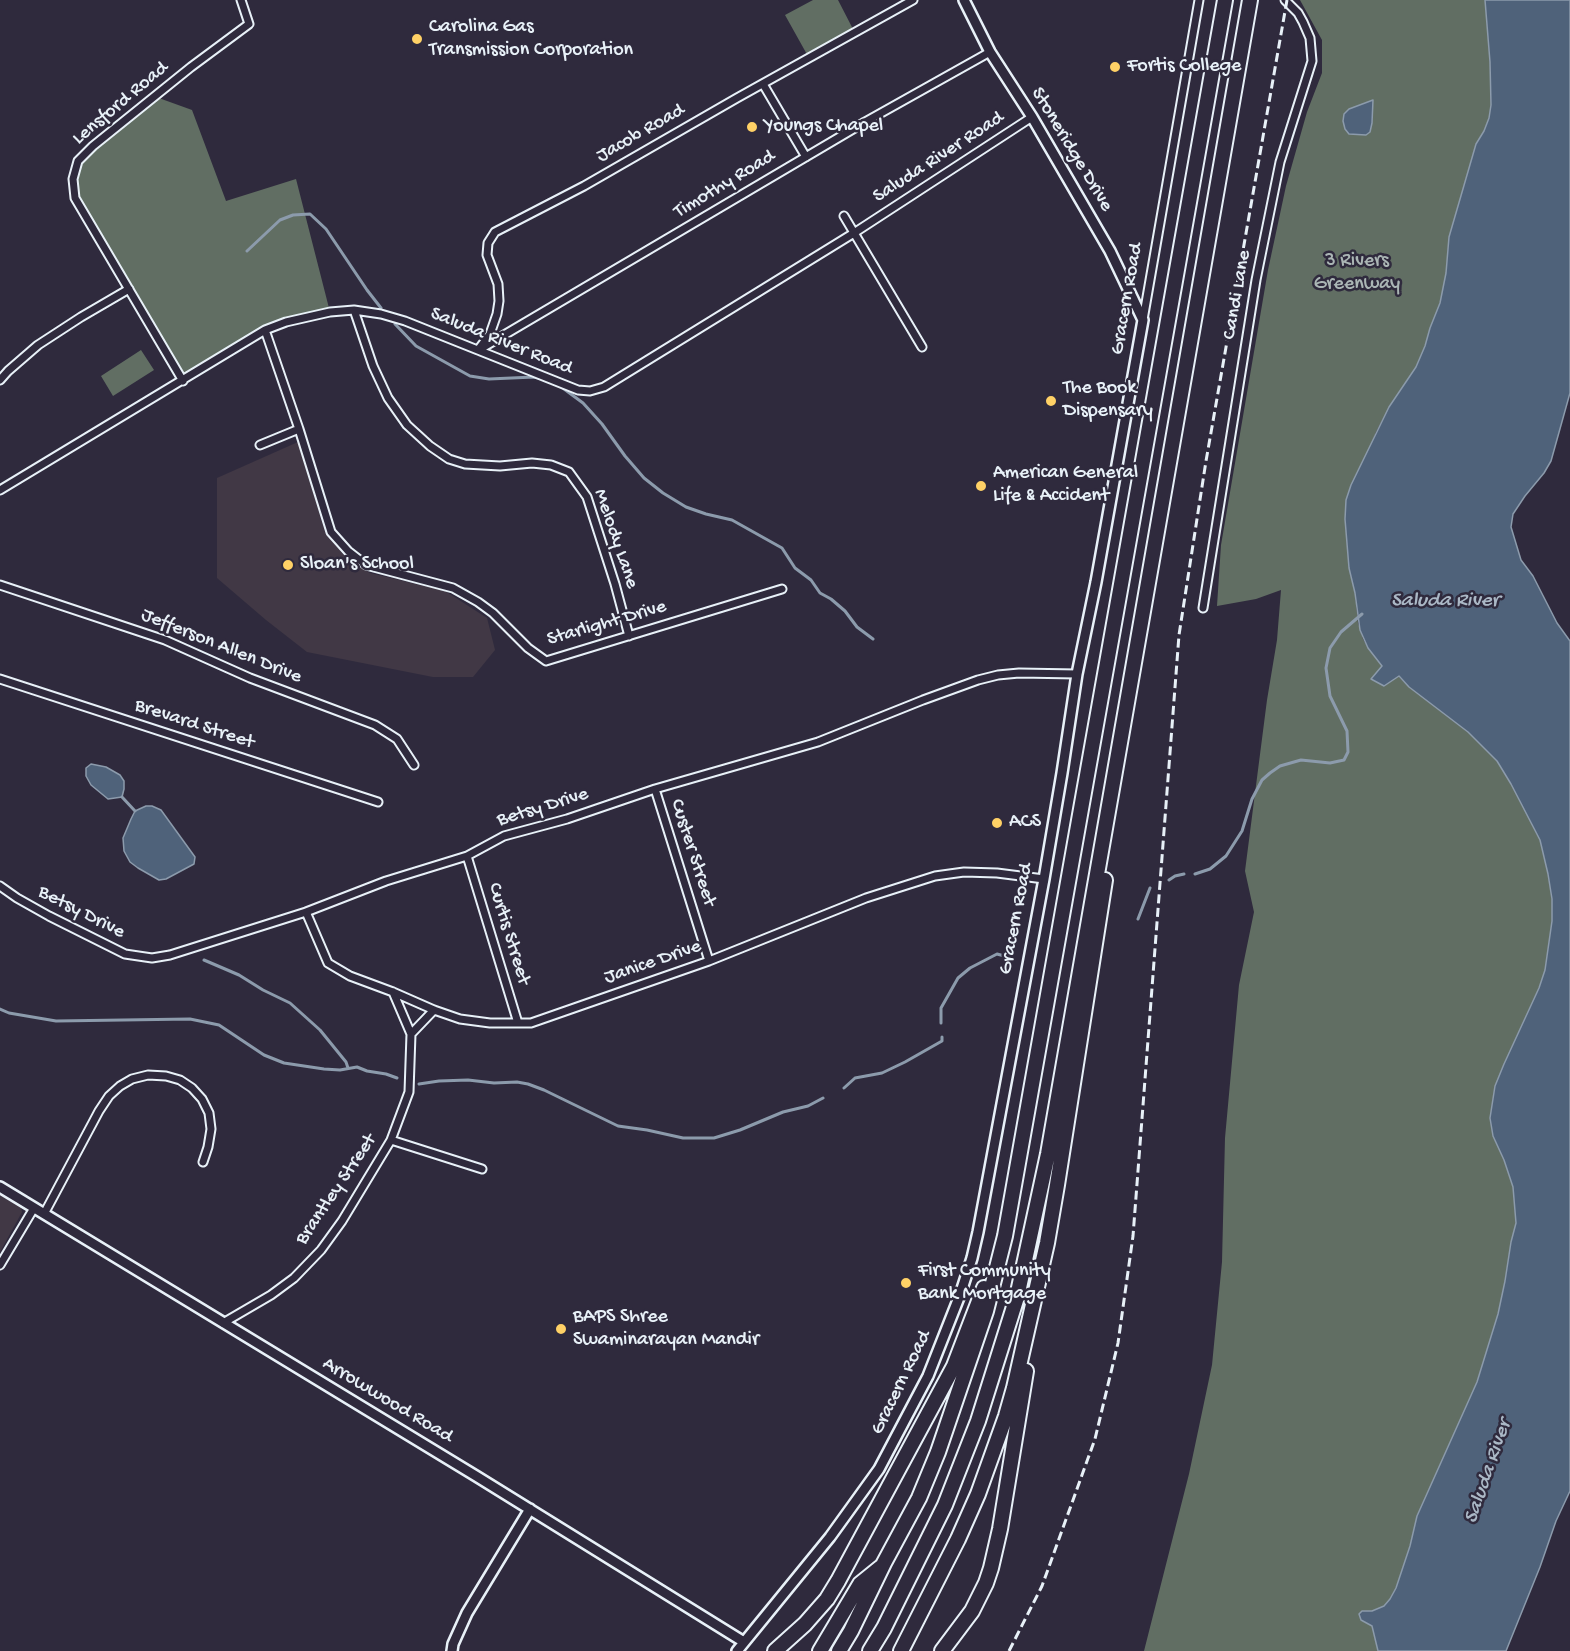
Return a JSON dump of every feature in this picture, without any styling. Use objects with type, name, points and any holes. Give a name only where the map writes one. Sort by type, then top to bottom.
[{"type":"highway","points":[[839,1651],[919,1498],[938,1452],[986,1311],[1005,1236],[1225,0]]},
{"type":"highway","points":[[870,1651],[890,1618],[945,1505],[978,1421],[1017,1298],[1048,1154],[1250,0]]},
{"type":"highway","points":[[942,1651],[978,1599],[986,1583],[996,1549],[1104,884],[1126,705]]},
{"type":"highway","points":[[779,1648],[827,1599],[861,1541],[954,1366],[1005,1236]]},
{"type":"highway","points":[[901,1651],[958,1539],[994,1453],[1016,1379],[1047,1243]]},
{"type":"highway","points":[[820,1651],[860,1584],[884,1563]]},
{"type":"street","name":"Lensford Road","points":[[183,381],[75,198],[73,179],[78,161],[93,146],[191,67],[249,24],[241,0]]},
{"type":"street","name":"Jacob Road","points":[[478,351],[490,334],[499,301],[498,284],[487,255],[488,243],[495,232],[584,186],[914,0]]},
{"type":"street","name":"Stoneridge Drive","points":[[964,0],[990,52],[1032,117],[1110,251],[1143,320]]},
{"type":"street","name":"Gracern Road","points":[[744,1642],[830,1537],[879,1469],[928,1376],[946,1334],[963,1286],[978,1232],[1044,879],[1077,674],[1096,582],[1199,0]]},
{"type":"street","name":"Candi Lane","points":[[1203,608],[1256,280],[1280,162],[1312,61],[1307,29],[1298,13],[1285,0]]},
{"type":"street","name":"Timothy Road","points":[[478,351],[806,157],[990,52]]},
{"type":"street","points":[[763,84],[806,157]]},
{"type":"street","name":"Saluda River Road","points":[[0,490],[265,330],[308,316],[354,310],[381,314],[405,321],[578,390],[590,391],[604,387],[854,233],[1032,117]]},
{"type":"street","points":[[844,216],[922,347]]},
{"type":"street","points":[[0,380],[38,345],[129,289]]},
{"type":"street","name":"Melody Lane","points":[[354,310],[373,366],[388,398],[407,425],[430,446],[449,459],[465,464],[501,466],[532,463],[551,465],[569,472],[587,497],[629,636]]},
{"type":"street","name":"Starlight Drive","points":[[265,330],[331,532],[348,551],[366,565],[453,588],[478,602],[493,613],[528,648],[546,661],[782,589]]},
{"type":"street","points":[[260,445],[299,429]]},
{"type":"street","name":"Jefferson Allen Drive","points":[[0,585],[165,640],[250,678],[375,725],[397,739],[414,765]]},
{"type":"street","name":"Betsy Drive","points":[[0,886],[49,916],[125,954],[152,958],[170,955],[306,912],[386,881],[467,856],[504,836],[818,742],[978,680],[1019,673],[1077,674]]},
{"type":"street","name":"Brevard Street","points":[[0,679],[378,802]]},
{"type":"street","name":"Custer Street","points":[[655,789],[709,962]]},
{"type":"street","name":"Curtis Street","points":[[467,856],[518,1023]]},
{"type":"street","name":"Janice Drive","points":[[306,912],[328,963],[350,976],[460,1019],[490,1023],[531,1023],[709,962],[866,898],[935,876],[964,872],[997,873],[1044,879]]},
{"type":"street","name":"Brantley Street","points":[[223,1323],[271,1295],[294,1278],[321,1250],[342,1221],[391,1140],[410,1092],[411,1034],[393,992]]},
{"type":"street","points":[[411,1034],[434,1010]]},
{"type":"street","points":[[44,1214],[99,1111],[109,1096],[132,1079],[148,1075],[180,1080],[202,1099],[211,1129],[203,1162]]},
{"type":"street","points":[[391,1140],[482,1169]]},
{"type":"street","name":"Arrowwood Road","points":[[0,1187],[530,1509],[744,1642]]},
{"type":"street","points":[[0,1265],[34,1208]]},
{"type":"street","points":[[452,1651],[467,1613],[530,1509]]},
{"type":"street","points":[[737,1651],[744,1642]]},
{"type":"shaded area","name":"Sloan's School","points":[[298,442],[325,532],[346,558],[370,573],[445,591],[487,618],[495,650],[473,677],[433,677],[307,652],[217,578],[217,478]]},
{"type":"shaded area","points":[[0,1195],[21,1207],[22,1212],[0,1252]]},
{"type":"green space","points":[[813,0],[838,0],[855,33],[809,58],[785,15]]},
{"type":"green space","name":"3 Rivers Greenway","points":[[1300,0],[1485,0],[1491,105],[1484,131],[1476,144],[1449,237],[1446,273],[1440,303],[1416,367],[1389,407],[1376,432],[1345,519],[1349,568],[1355,593],[1358,623],[1363,639],[1382,666],[1398,676],[1468,732],[1497,761],[1540,840],[1552,899],[1552,921],[1545,970],[1495,1086],[1490,1118],[1493,1136],[1513,1187],[1516,1223],[1498,1314],[1477,1382],[1417,1516],[1396,1588],[1384,1606],[1372,1611],[1362,1611],[1361,1620],[1372,1626],[1378,1651],[1144,1651],[1189,1474],[1212,1365],[1222,1262],[1225,1138],[1239,985],[1254,912],[1245,871],[1277,640],[1281,590],[1256,599],[1217,606],[1221,545],[1268,270],[1286,186],[1307,112],[1322,73],[1322,40]]},
{"type":"green space","points":[[156,97],[192,110],[226,201],[296,179],[330,312],[265,330],[183,381],[75,198],[73,179],[78,162]]},
{"type":"green space","points":[[141,350],[154,370],[113,396],[101,376]]},
{"type":"water","name":"Saluda River","points":[[1485,0],[1570,0],[1570,393],[1551,461],[1513,514],[1511,527],[1521,560],[1533,576],[1557,623],[1570,641],[1570,1491],[1556,1521],[1506,1651],[1378,1651],[1372,1626],[1361,1620],[1359,1614],[1362,1611],[1372,1611],[1384,1606],[1396,1588],[1417,1516],[1477,1382],[1498,1314],[1516,1223],[1513,1187],[1493,1136],[1490,1118],[1495,1086],[1545,970],[1552,921],[1552,899],[1540,840],[1497,761],[1468,732],[1409,687],[1399,676],[1384,686],[1371,679],[1382,666],[1368,648],[1360,630],[1349,568],[1345,519],[1346,500],[1351,485],[1389,407],[1416,367],[1440,303],[1446,273],[1449,237],[1476,144],[1489,118],[1491,105]]},
{"type":"water","points":[[1373,100],[1370,132],[1366,135],[1349,134],[1343,121],[1344,114],[1349,109]]},
{"type":"water","points":[[91,764],[106,767],[120,775],[124,781],[122,797],[108,799],[91,785],[86,776],[86,768]]},
{"type":"water","points":[[146,806],[161,810],[195,857],[194,864],[166,879],[159,880],[138,868],[130,862],[124,851],[123,838],[131,819],[135,811]]},
{"type":"waterway","points":[[247,251],[280,220],[293,215],[310,214],[326,229],[381,308]]},
{"type":"waterway","points":[[395,324],[416,346],[470,376],[489,379],[534,377],[543,379]]},
{"type":"waterway","points":[[560,386],[583,403],[644,478],[686,507],[732,520],[782,548],[795,568],[811,580],[820,593],[845,611],[857,627],[873,639]]},
{"type":"waterway","points":[[1195,874],[1210,869],[1226,856],[1242,831],[1252,799],[1262,780],[1270,773],[1280,766],[1301,760],[1330,763],[1344,760],[1348,752],[1347,731],[1330,696],[1326,668],[1330,648],[1341,632],[1362,614]]},
{"type":"waterway","points":[[122,797],[135,811]]},
{"type":"waterway","points":[[1169,880],[1184,874]]},
{"type":"waterway","points":[[1138,919],[1150,888]]},
{"type":"waterway","points":[[941,1023],[941,1008],[958,978],[970,968],[997,954],[1012,958]]},
{"type":"waterway","points":[[204,960],[239,975],[290,1003],[320,1030],[346,1062],[348,1068]]},
{"type":"waterway","points":[[0,1009],[9,1013],[56,1021],[190,1019],[219,1025],[264,1055],[284,1063],[340,1070],[357,1067],[397,1078]]},
{"type":"waterway","points":[[844,1088],[855,1078],[882,1073],[905,1062],[942,1041],[942,1037]]},
{"type":"waterway","points":[[419,1084],[468,1080],[528,1084],[618,1126],[683,1138],[714,1138],[783,1112],[808,1106],[823,1098]]},
{"type":"railway","points":[[1009,1651],[1042,1586],[1095,1439],[1118,1343],[1133,1236],[1179,635],[1206,461],[1287,0]]},
{"type":"place","name":"Carolina Gas Transmission Corporation","points":[[417,39]]},
{"type":"place","name":"Fortis College","points":[[1115,67]]},
{"type":"place","name":"Youngs Chapel","points":[[752,127]]},
{"type":"place","name":"The Book Dispensary","points":[[1051,401]]},
{"type":"place","name":"American General Life & Accident","points":[[981,486]]},
{"type":"place","name":"Sloan's School","points":[[288,565]]},
{"type":"place","name":"ACS","points":[[997,823]]},
{"type":"place","name":"First Community Bank Mortgage","points":[[906,1283]]},
{"type":"place","name":"BAPS Shree Swaminarayan Mandir","points":[[561,1329]]}]
